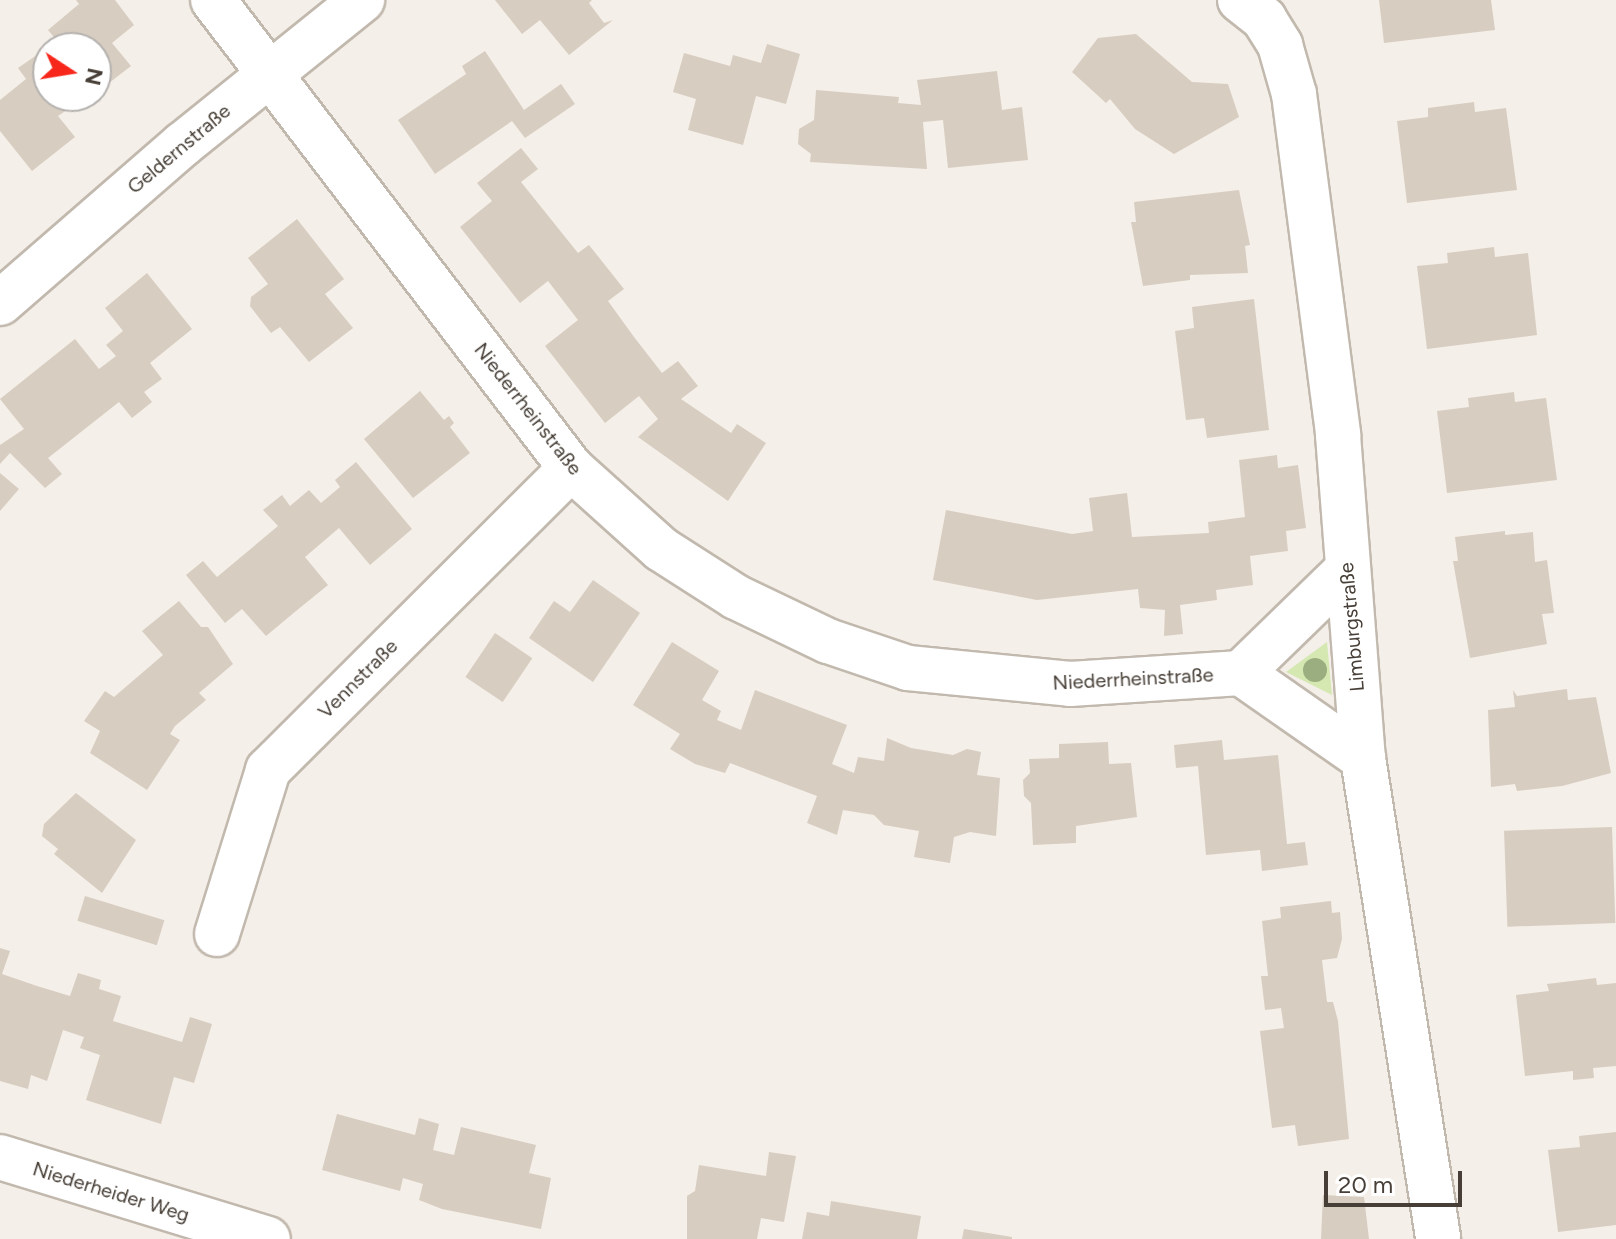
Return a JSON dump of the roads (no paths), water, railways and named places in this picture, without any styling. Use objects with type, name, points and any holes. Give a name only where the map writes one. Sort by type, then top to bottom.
[{"type":"street","name":"Niederrheinstraße","points":[[213,0],[571,468],[661,549],[736,597],[828,641],[908,668],[1032,684],[1103,685],[1241,673],[1347,570]]},
{"type":"street","name":"Geldernstraße","points":[[0,303],[269,74],[362,0]]},
{"type":"street","name":"Limburgstraße","points":[[1252,10],[1280,45],[1294,94],[1338,435],[1363,758],[1438,1239]]},
{"type":"street","name":"Vennstraße","points":[[217,934],[268,770],[571,468]]},
{"type":"street","name":"Niederrheinstraße","points":[[1241,673],[1363,758]]},
{"type":"street","name":"Niederheider Weg","points":[[0,1157],[175,1226],[268,1239]]}]
